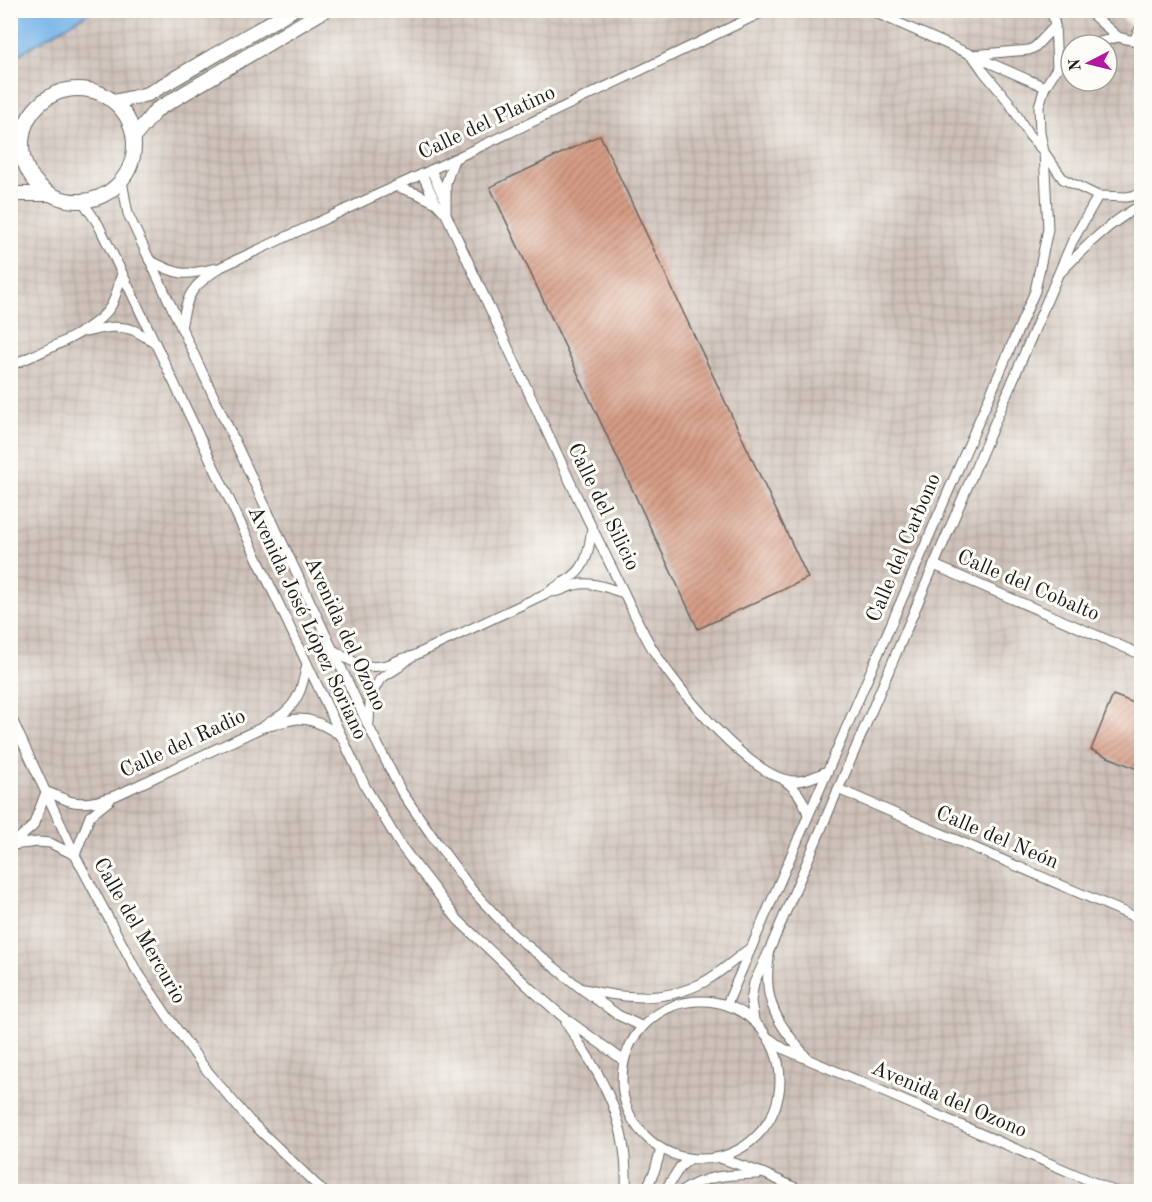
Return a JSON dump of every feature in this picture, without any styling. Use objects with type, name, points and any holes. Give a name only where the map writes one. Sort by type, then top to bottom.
[{"type":"street","points":[[114,102],[148,94],[292,10]]},
{"type":"street","points":[[134,137],[156,110],[326,10]]},
{"type":"street","name":"Calle del Platino","points":[[149,260],[182,274],[194,274],[221,267],[767,10]]},
{"type":"street","points":[[869,10],[1046,87]]},
{"type":"street","points":[[1052,10],[1057,68]]},
{"type":"street","points":[[1087,10],[1113,33]]},
{"type":"street","points":[[1119,37],[1138,42],[1142,25]]},
{"type":"street","points":[[972,55],[1029,50],[1035,47],[1055,26]]},
{"type":"street","points":[[972,55],[1009,102],[1029,135],[1063,179],[1098,196],[1127,197],[1142,194]]},
{"type":"street","name":"Calle del Carbono","points":[[727,1004],[1035,291],[1048,229],[1040,106],[1046,87],[1057,68]]},
{"type":"street","points":[[10,167],[21,147],[24,129],[32,112],[45,99],[62,91],[80,89],[98,92],[114,102],[128,118],[134,137],[133,160],[123,181],[112,191],[98,199],[83,202],[48,194],[10,194]]},
{"type":"street","points":[[21,147],[25,165],[34,181],[48,194]]},
{"type":"street","points":[[441,202],[454,159]]},
{"type":"street","name":"Calle del Silicio","points":[[426,172],[592,528],[655,653],[700,713],[757,765],[779,777],[799,793],[808,815]]},
{"type":"street","name":"Avenida del Ozono","points":[[123,181],[128,214],[401,791],[472,890],[514,935],[618,1015],[641,1026]]},
{"type":"street","name":"Calle del Silicio","points":[[395,186],[441,202]]},
{"type":"street","name":"Calle del Carbono","points":[[754,1020],[751,1001],[753,983],[769,951],[1072,242],[1098,196]]},
{"type":"street","name":"Avenida José López Soriano","points":[[83,202],[98,224],[122,273],[366,788],[401,846],[458,920],[562,1016],[623,1060]]},
{"type":"street","name":"Calle del Carbono","points":[[1057,277],[1096,236],[1117,219],[1142,205]]},
{"type":"street","name":"Calle del Platino","points":[[181,328],[188,298],[195,286],[221,267]]},
{"type":"street","points":[[10,366],[79,333],[100,319],[113,303],[122,273]]},
{"type":"street","points":[[79,333],[105,327],[117,327],[131,330],[154,342]]},
{"type":"street","points":[[369,727],[370,703],[380,679],[411,657],[549,592],[572,577],[586,560],[592,528]]},
{"type":"street","name":"Calle del Cobalto","points":[[934,565],[1142,655]]},
{"type":"street","points":[[549,592],[558,592],[567,587],[586,583],[624,593]]},
{"type":"street","points":[[333,649],[348,660],[374,667],[411,657]]},
{"type":"street","name":"Calle del Radio","points":[[46,792],[71,802],[99,801],[117,795],[263,726],[282,714],[296,701],[303,683],[306,664]]},
{"type":"street","name":"Calle del Mercurio","points":[[10,715],[75,855],[135,968],[198,1058],[249,1120],[324,1191]]},
{"type":"street","name":"Calle del Radio","points":[[263,726],[275,726],[293,719],[303,719],[316,722],[341,735]]},
{"type":"street","name":"Calle del Silicio","points":[[779,777],[797,781],[827,771]]},
{"type":"street","name":"Calle del Neón","points":[[838,789],[1142,920]]},
{"type":"street","points":[[11,846],[33,826],[46,792]]},
{"type":"street","name":"Calle del Radio","points":[[75,855],[90,816],[117,795]]},
{"type":"street","points":[[11,846],[38,842],[50,843],[75,855]]},
{"type":"street","points":[[579,987],[630,998],[655,997],[703,982],[751,948]]},
{"type":"street","points":[[769,951],[768,987],[773,1009],[782,1027],[808,1060]]},
{"type":"street","points":[[720,1158],[747,1145],[767,1124],[779,1097],[780,1067],[770,1039],[754,1020],[727,1004],[696,1000],[666,1007],[641,1026],[630,1042],[623,1060],[622,1095],[636,1126],[661,1149],[690,1159],[720,1158],[805,1191]]},
{"type":"street","name":"Avenida José López Soriano","points":[[562,1016],[592,1062],[611,1099],[621,1126],[627,1177],[626,1191]]},
{"type":"street","name":"Avenida del Ozono","points":[[770,1039],[784,1049],[808,1060],[1116,1191]]},
{"type":"street","points":[[645,1191],[655,1170],[661,1149]]},
{"type":"street","points":[[664,1191],[680,1167],[690,1159]]},
{"type":"street","points":[[681,1191],[697,1182],[713,1177],[765,1174]]},
{"type":"shaded area","points":[[1114,10],[1141,36],[1141,1191],[11,1191],[10,11]]},
{"type":"water","points":[[11,10],[92,10],[92,11],[11,59]]},
{"type":"building","points":[[600,135],[808,578],[698,629],[490,187]]},
{"type":"building","points":[[1113,695],[1142,706],[1142,771],[1091,750]]}]
